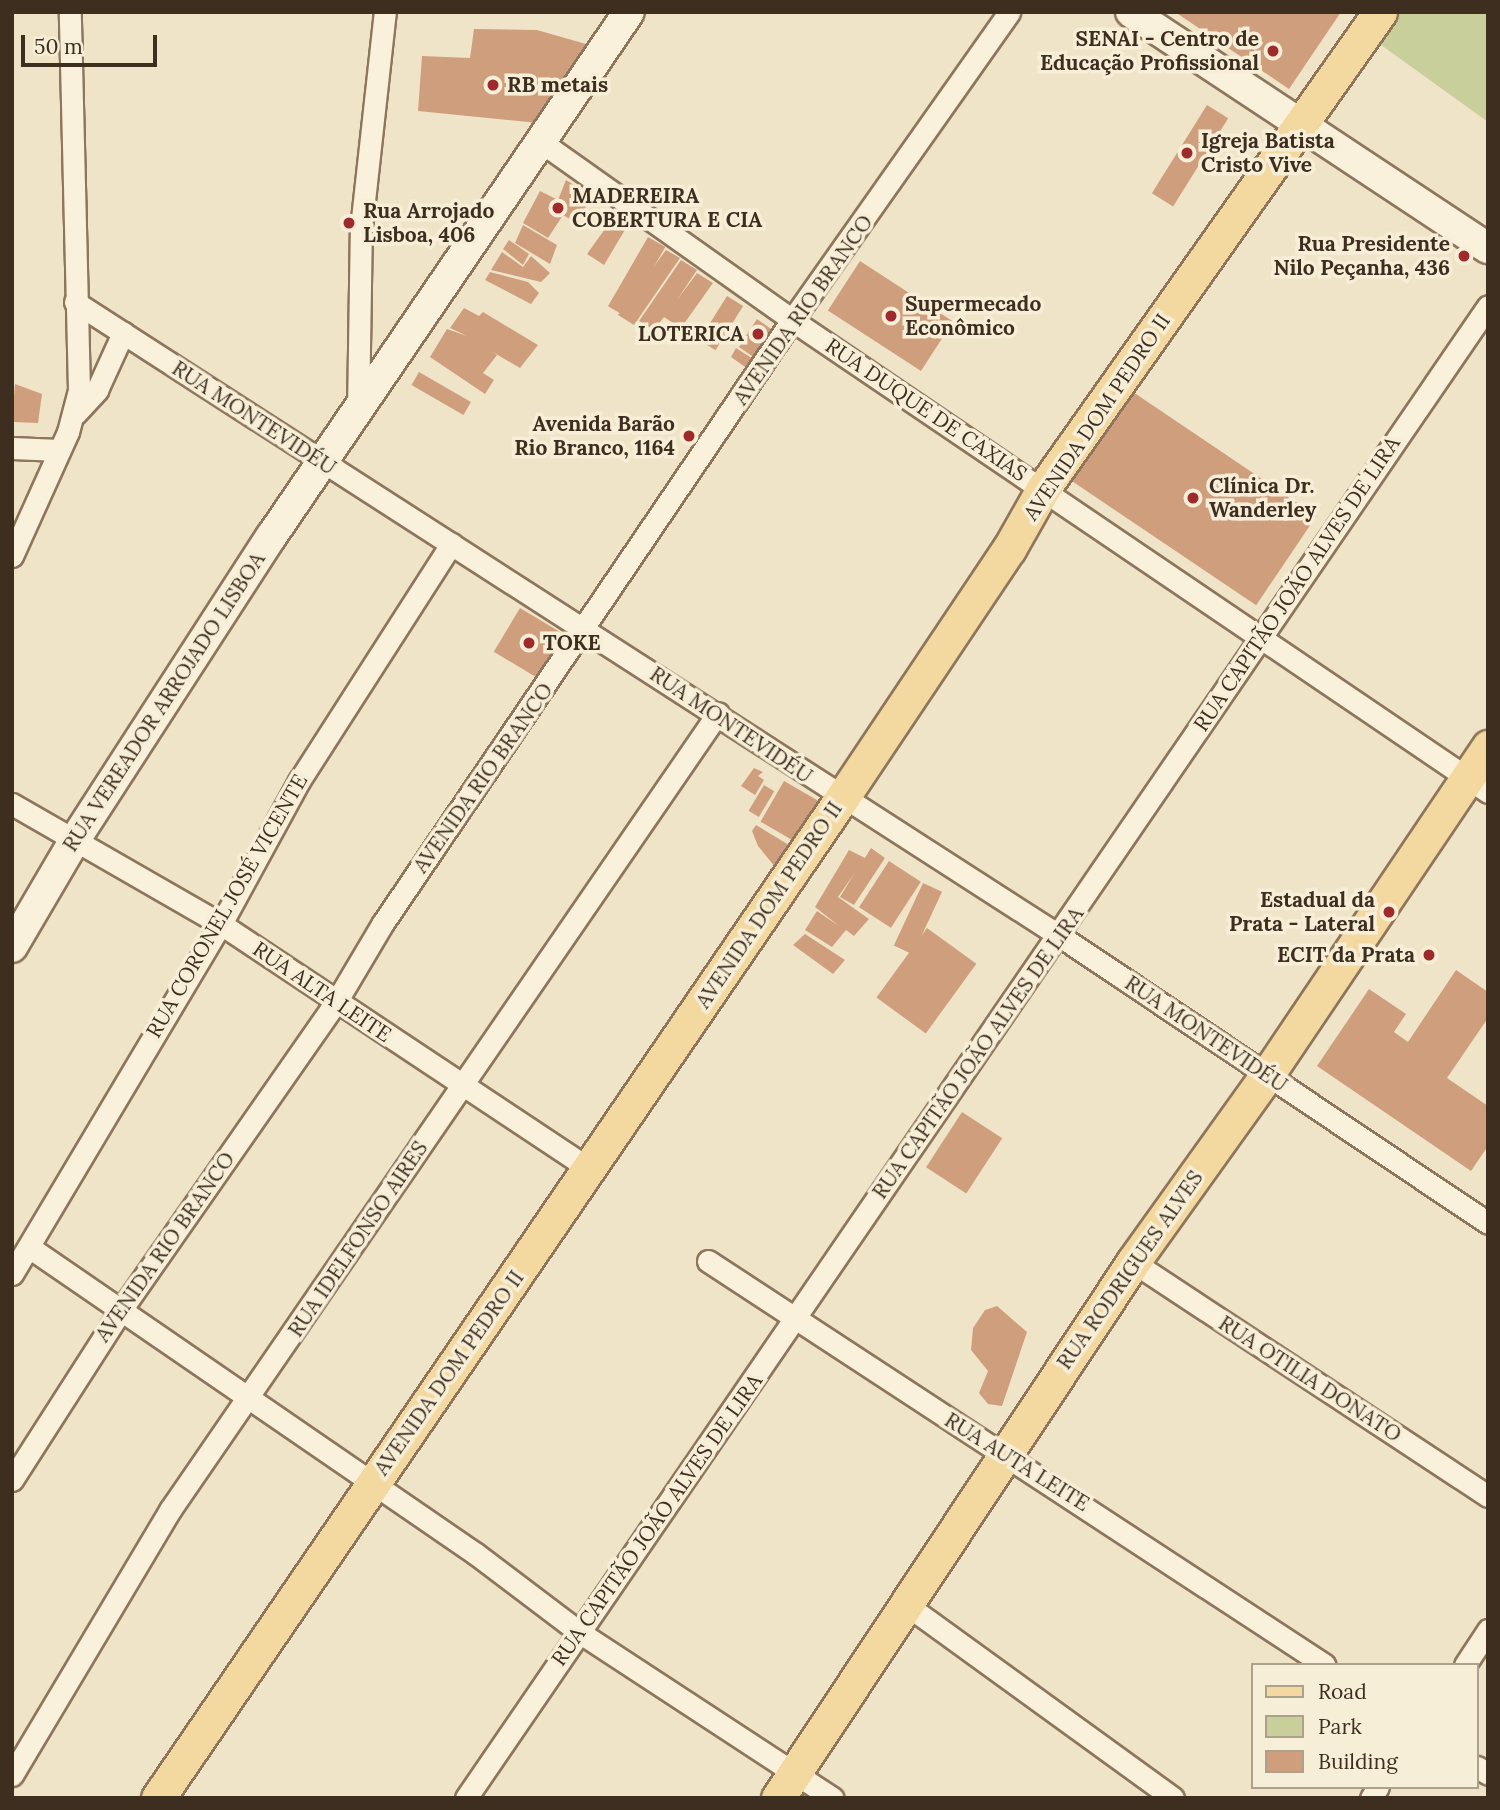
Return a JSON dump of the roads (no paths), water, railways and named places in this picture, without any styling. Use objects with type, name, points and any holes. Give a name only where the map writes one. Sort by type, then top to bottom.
[{"type":"main road","name":"RUA VEREADOR ARROJADO LISBOA","points":[[12,947],[76,838],[271,537],[325,464],[629,12]]},
{"type":"main road","points":[[1131,12],[1303,123],[1488,248]]},
{"type":"main road","name":"AVENIDA DOM PEDRO II","points":[[158,1798],[842,798],[1009,549],[1043,489],[1380,12]]},
{"type":"main road","name":"RUA RODRIGUES ALVES","points":[[787,1786],[1133,1262],[1477,785],[1488,747]]},
{"type":"street","points":[[12,556],[75,414],[79,390],[70,12]]},
{"type":"street","points":[[358,414],[361,228],[385,12]]},
{"type":"street","name":"AVENIDA RIO BRANCO","points":[[12,1480],[121,1310],[336,1002],[383,923],[586,629],[792,320],[1010,12]]},
{"type":"street","name":"RUA DUQUE DE CAXIAS","points":[[541,142],[792,320],[1264,636],[1477,785]]},
{"type":"street","name":"RUA MONTEVIDÉU","points":[[75,302],[718,713],[842,798],[1060,936],[1488,1223]]},
{"type":"street","name":"RUA CAPITÃO JOÃO ALVES DE LIRA","points":[[466,1798],[579,1632],[696,1468],[1488,306]]},
{"type":"street","points":[[75,414],[96,390],[123,333]]},
{"type":"street","points":[[12,448],[59,450]]},
{"type":"street","name":"RUA CORONEL JOSÉ VICENTE","points":[[12,1274],[221,924],[324,738],[451,544]]},
{"type":"street","name":"RUA IDELFONSO AIRES","points":[[12,1774],[170,1510],[251,1397],[718,713]]},
{"type":"street","name":"RUA ALTA LEITE","points":[[12,804],[76,838],[221,924],[463,1088],[590,1169]]},
{"type":"street","points":[[29,1247],[251,1397],[579,1632],[787,1786],[833,1798]]},
{"type":"street","name":"RUA AUTA LEITE","points":[[708,1261],[1322,1663]]},
{"type":"street","name":"RUA OTILIA DONATO","points":[[1133,1262],[1488,1496]]},
{"type":"street","points":[[908,1606],[1173,1798]]},
{"type":"street","points":[[1466,1663],[1488,1630]]},
{"type":"place","name":"SENAI - Centro de Educação Profissional","points":[[1273,51]]},
{"type":"place","name":"RB metais","points":[[493,85]]},
{"type":"place","name":"Igreja Batista Cristo Vive","points":[[1187,153]]},
{"type":"place","name":"MADEREIRA COBERTURA E CIA","points":[[558,208]]},
{"type":"place","name":"Rua Arrojado Lisboa, 406","points":[[349,223]]},
{"type":"place","name":"Rua Presidente Nilo Peçanha, 436","points":[[1464,256]]},
{"type":"place","name":"Supermecado Econômico","points":[[891,316]]},
{"type":"place","name":"LOTERICA","points":[[758,334]]},
{"type":"place","name":"Avenida Barão Rio Branco, 1164","points":[[689,436]]},
{"type":"place","name":"Clínica Dr. Wanderley","points":[[1193,498]]},
{"type":"place","name":"TOKE","points":[[529,643]]},
{"type":"place","name":"Estadual da Prata - Lateral","points":[[1389,912]]},
{"type":"place","name":"ECIT da Prata","points":[[1429,955]]}]
